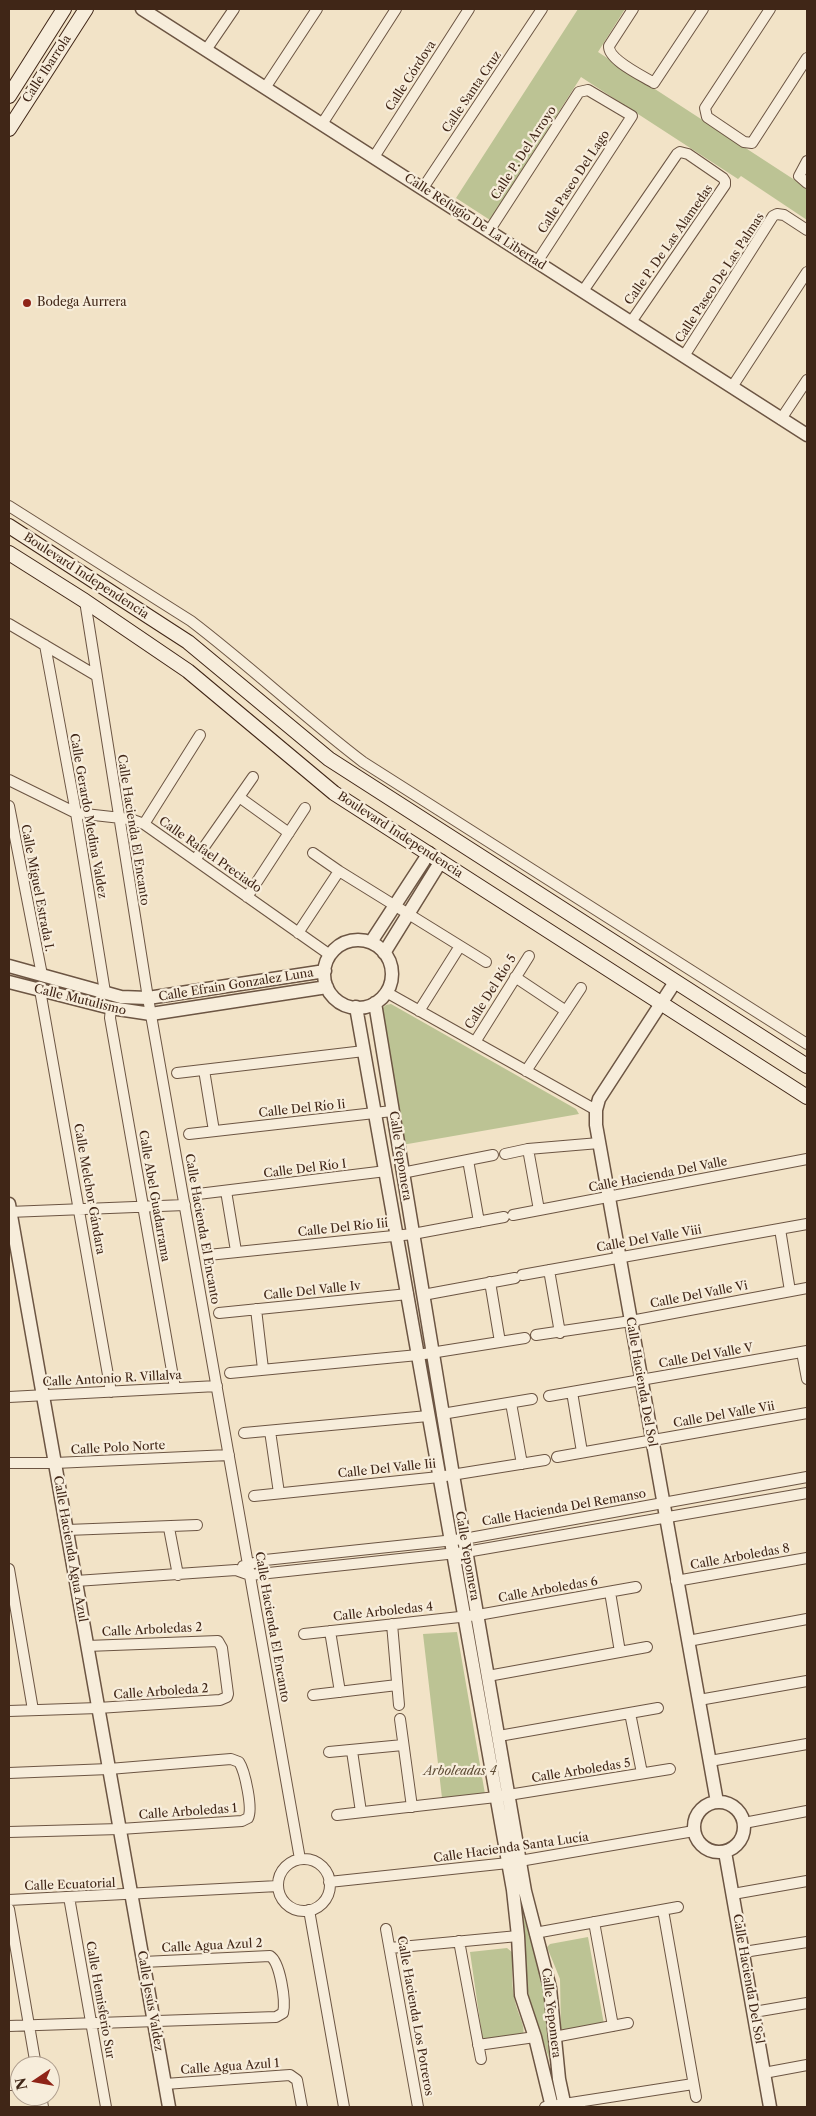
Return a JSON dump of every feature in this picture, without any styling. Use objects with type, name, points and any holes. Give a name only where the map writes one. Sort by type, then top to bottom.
[{"type":"main road","name":"Calle Ibarrola","points":[[9,96],[64,9]]},
{"type":"main road","name":"Calle Ibarrola","points":[[9,129],[86,9]]},
{"type":"main road","name":"Boulevard Independencia","points":[[9,526],[188,642],[329,759],[807,1066]]},
{"type":"main road","name":"Boulevard Independencia","points":[[9,553],[85,601],[188,671],[334,793],[662,1002],[807,1097]]},
{"type":"street","points":[[206,50],[234,9]]},
{"type":"street","points":[[265,88],[317,9]]},
{"type":"street","points":[[322,124],[396,9]]},
{"type":"street","name":"Calle Córdova","points":[[374,157],[469,9]]},
{"type":"street","name":"Calle Santa Cruz","points":[[423,188],[542,9]]},
{"type":"street","points":[[633,9],[609,46],[609,50],[614,58],[654,83],[703,9]]},
{"type":"street","points":[[770,9],[705,108],[710,120],[744,142],[750,143],[755,141],[807,58]]},
{"type":"street","name":"Calle Refugio De La Libertad","points":[[146,10],[807,435]]},
{"type":"street","name":"Calle Paseo Del Lago","points":[[537,262],[632,116],[588,90],[582,90]]},
{"type":"street","name":"Calle P. Del Arroyo","points":[[489,231],[582,90]]},
{"type":"street","name":"Calle P. De Las Alamedas","points":[[583,292],[680,152],[688,154],[725,181],[723,189],[630,322]]},
{"type":"street","points":[[803,180],[807,161]]},
{"type":"street","name":"Calle Paseo De Las Palmas","points":[[684,356],[777,214],[784,215],[807,230]]},
{"type":"street","points":[[732,387],[807,272]]},
{"type":"street","points":[[781,418],[807,380]]},
{"type":"street","points":[[9,506],[191,621],[219,642],[321,730],[363,762],[807,1044]]},
{"type":"street","name":"Calle Hacienda El Encanto","points":[[85,601],[148,998],[300,1859]]},
{"type":"street","points":[[9,624],[97,676]]},
{"type":"street","name":"Calle Gerardo Medina Valdez","points":[[44,645],[76,813],[105,992]]},
{"type":"street","points":[[144,824],[200,735]]},
{"type":"street","points":[[195,860],[253,777]]},
{"type":"street","name":"Calle Rafael Preciado","points":[[9,780],[76,813],[102,818],[118,818],[144,824],[330,956]]},
{"type":"street","points":[[239,797],[289,833]]},
{"type":"street","name":"Calle Miguel Estrada I.","points":[[9,806],[42,975]]},
{"type":"street","points":[[247,897],[304,808]]},
{"type":"street","points":[[314,853],[339,871],[486,962]]},
{"type":"street","points":[[371,942],[429,853]]},
{"type":"street","points":[[384,952],[441,861]]},
{"type":"street","points":[[298,933],[339,871]]},
{"type":"street","points":[[600,933],[610,919]]},
{"type":"street","points":[[362,940],[371,942],[384,952],[391,968],[392,977],[386,992],[375,1003],[366,1007],[356,1007],[349,1006],[336,999],[327,987],[325,971],[330,956],[344,943],[362,940]]},
{"type":"street","points":[[419,1011],[460,946]]},
{"type":"street","name":"Calle Del Río 5","points":[[475,1042],[529,956]]},
{"type":"street","name":"Calle Mutulismo","points":[[9,966],[121,997],[148,998]]},
{"type":"street","name":"Calle Efrain Gonzalez Luna","points":[[148,998],[325,971]]},
{"type":"street","points":[[515,977],[566,1010]]},
{"type":"street","name":"Calle Mutulismo","points":[[9,982],[111,1008],[151,1014]]},
{"type":"street","name":"Calle Hacienda Del Sol","points":[[675,982],[605,1089],[599,1099],[596,1110],[608,1198],[717,1802]]},
{"type":"street","name":"Calle Efrain Gonzalez Luna","points":[[151,1014],[327,987]]},
{"type":"street","points":[[526,1071],[581,988]]},
{"type":"street","name":"Calle Melchor Gándara","points":[[40,990],[111,1392]]},
{"type":"street","points":[[386,992],[596,1110]]},
{"type":"street","points":[[111,1008],[121,997]]},
{"type":"street","name":"Calle Yepomera","points":[[375,1003],[464,1539],[471,1615],[514,1862],[521,1995],[555,2107]]},
{"type":"street","name":"Calle Yepomera","points":[[356,1007],[450,1540],[488,1676],[499,1736],[503,1796]]},
{"type":"street","name":"Calle Abel Guadarrama","points":[[111,1008],[110,1018],[175,1388]]},
{"type":"street","points":[[177,1073],[364,1050]]},
{"type":"street","points":[[204,1070],[214,1131]]},
{"type":"street","name":"Calle Del Río Ii","points":[[189,1134],[392,1111]]},
{"type":"street","points":[[504,1154],[528,1149],[599,1142]]},
{"type":"street","points":[[528,1149],[539,1210]]},
{"type":"street","points":[[402,1173],[493,1155]]},
{"type":"street","name":"Calle Hacienda Del Valle","points":[[508,1216],[807,1159]]},
{"type":"street","points":[[468,1160],[479,1222]]},
{"type":"street","name":"Calle Del Río I","points":[[198,1194],[386,1171]]},
{"type":"street","points":[[226,1191],[236,1251]]},
{"type":"street","points":[[9,1209],[80,1209],[185,1205]]},
{"type":"street","name":"Calle Hacienda Agua Azul","points":[[9,1209],[132,1895]]},
{"type":"street","name":"Calle Del Río Iii","points":[[208,1255],[413,1234],[508,1216]]},
{"type":"street","name":"Calle Del Valle Viii","points":[[490,1282],[807,1224]]},
{"type":"street","points":[[780,1228],[790,1291]]},
{"type":"street","points":[[548,1270],[560,1333]]},
{"type":"street","points":[[230,1373],[418,1355],[500,1342],[490,1282],[423,1295]]},
{"type":"street","name":"Calle Del Valle Vi","points":[[500,1342],[560,1333],[807,1288]]},
{"type":"street","name":"Calle Del Valle Iv","points":[[219,1313],[408,1294]]},
{"type":"street","points":[[256,1309],[263,1370]]},
{"type":"street","points":[[805,1351],[807,1379]]},
{"type":"street","name":"Calle Del Valle V","points":[[550,1396],[805,1351]]},
{"type":"street","name":"Calle Antonio R. Villalva","points":[[9,1397],[216,1386]]},
{"type":"street","points":[[572,1392],[582,1452]]},
{"type":"street","points":[[442,1414],[532,1399]]},
{"type":"street","points":[[510,1403],[522,1464]]},
{"type":"street","name":"Calle Del Valle Vii","points":[[557,1458],[807,1413]]},
{"type":"street","points":[[244,1433],[428,1416]]},
{"type":"street","points":[[270,1431],[279,1493]]},
{"type":"street","name":"Calle Polo Norte","points":[[9,1463],[54,1463],[229,1455]]},
{"type":"street","name":"Calle Del Valle Iii","points":[[254,1496],[439,1477],[545,1460]]},
{"type":"street","name":"Calle Hacienda Del Remanso","points":[[76,1581],[236,1570],[248,1564],[464,1539],[807,1477]]},
{"type":"street","name":"Calle Hacienda Del Remanso","points":[[236,1570],[250,1575],[453,1554],[665,1519],[807,1493]]},
{"type":"street","points":[[67,1530],[197,1526]]},
{"type":"street","points":[[169,1528],[178,1575]]},
{"type":"street","name":"Calle Arboledas 8","points":[[676,1581],[807,1558]]},
{"type":"street","points":[[9,1568],[33,1710]]},
{"type":"street","name":"Calle Arboledas 6","points":[[471,1615],[636,1587]]},
{"type":"street","points":[[610,1592],[620,1652]]},
{"type":"street","name":"Calle Arboledas 4","points":[[304,1634],[471,1615]]},
{"type":"street","points":[[688,1641],[807,1619]]},
{"type":"street","points":[[392,1624],[399,1705]]},
{"type":"street","points":[[330,1631],[340,1692]]},
{"type":"street","name":"Calle Arboledas 2","points":[[87,1646],[218,1641]]},
{"type":"street","name":"Calle Arboleda 2","points":[[98,1708],[224,1699],[228,1694],[228,1685],[222,1648],[218,1641]]},
{"type":"street","points":[[488,1676],[647,1647]]},
{"type":"street","points":[[699,1700],[807,1681]]},
{"type":"street","points":[[313,1695],[397,1685]]},
{"type":"street","points":[[9,1711],[98,1708]]},
{"type":"street","points":[[499,1736],[658,1708]]},
{"type":"street","points":[[630,1712],[642,1773]]},
{"type":"street","points":[[400,1719],[412,1807]]},
{"type":"street","points":[[710,1761],[807,1744]]},
{"type":"street","points":[[329,1752],[403,1746]]},
{"type":"street","points":[[352,1751],[361,1812]]},
{"type":"street","name":"Calle Arboledas 1","points":[[109,1768],[231,1759],[239,1762],[243,1770],[250,1812],[245,1820],[120,1829]]},
{"type":"street","points":[[9,1773],[109,1768]]},
{"type":"street","name":"Calle Arboledas 5","points":[[337,1815],[503,1796],[670,1769]]},
{"type":"street","points":[[717,1802],[726,1803],[734,1807],[741,1814],[744,1823],[744,1832],[740,1841],[734,1848],[725,1852],[715,1852],[705,1848],[698,1841],[694,1831],[695,1821],[699,1812],[707,1805],[717,1802]]},
{"type":"street","points":[[744,1823],[807,1811]]},
{"type":"street","points":[[9,1832],[120,1829]]},
{"type":"street","name":"Calle Hacienda Santa Lucía","points":[[329,1882],[514,1862],[694,1831]]},
{"type":"street","name":"Calle Hacienda Del Sol","points":[[725,1852],[770,2107]]},
{"type":"street","points":[[300,1859],[316,1862],[327,1874],[329,1882],[329,1890],[322,1903],[309,1910],[294,1909],[279,1894],[278,1886],[282,1872],[292,1862],[300,1859]]},
{"type":"street","name":"Calle Yepomera","points":[[514,1862],[536,1933],[550,1988],[554,2037],[555,2107]]},
{"type":"street","points":[[733,1894],[807,1881]]},
{"type":"street","points":[[132,1895],[278,1886]]},
{"type":"street","name":"Calle Ecuatorial","points":[[9,1900],[132,1895]]},
{"type":"street","name":"Calle Jesús Valdez","points":[[132,1895],[169,2107]]},
{"type":"street","name":"Calle Hemisferio Sur","points":[[69,1898],[106,2107]]},
{"type":"street","points":[[536,1933],[678,1907]]},
{"type":"street","points":[[9,1909],[14,1963],[34,2056]]},
{"type":"street","points":[[309,1910],[344,2107]]},
{"type":"street","points":[[662,1910],[696,2097]]},
{"type":"street","points":[[594,1922],[613,2026]]},
{"type":"street","name":"Calle Hacienda Los Potreros","points":[[386,1929],[418,2107]]},
{"type":"street","points":[[390,1948],[518,1936]]},
{"type":"street","points":[[459,1941],[481,2059]]},
{"type":"street","points":[[744,1952],[807,1942]]},
{"type":"street","name":"Calle Agua Azul 2","points":[[144,1962],[267,1955],[274,1958],[280,1975],[284,2004],[284,2012],[280,2016],[154,2022]]},
{"type":"street","points":[[754,2012],[807,2003]]},
{"type":"street","points":[[9,2026],[154,2022]]},
{"type":"street","points":[[554,2037],[628,2023]]},
{"type":"street","points":[[478,2045],[535,2037]]},
{"type":"street","points":[[764,2074],[807,2065]]},
{"type":"street","name":"Calle Agua Azul 1","points":[[165,2084],[290,2076],[297,2080],[302,2107]]},
{"type":"street","points":[[555,2107],[693,2084]]},
{"type":"green space","points":[[578,9],[625,9],[598,52],[807,188],[807,220],[741,176],[738,179],[581,77],[490,220],[456,198]]},
{"type":"green space","points":[[391,1004],[576,1109],[579,1114],[402,1145],[378,1012],[386,1005]]},
{"type":"green space","name":"Arboleadas 4","points":[[457,1632],[485,1794],[442,1798],[423,1634]]},
{"type":"green space","points":[[521,1909],[546,1990],[553,2070],[529,1999],[525,1933]]},
{"type":"green space","points":[[588,1937],[604,2024],[563,2032],[561,2029],[560,1979],[547,1947],[550,1944]]},
{"type":"green space","points":[[507,1948],[513,1953],[513,1989],[524,2032],[523,2036],[483,2042],[470,1952]]},
{"type":"place","name":"Bodega Aurrera","points":[[27,303]]}]
